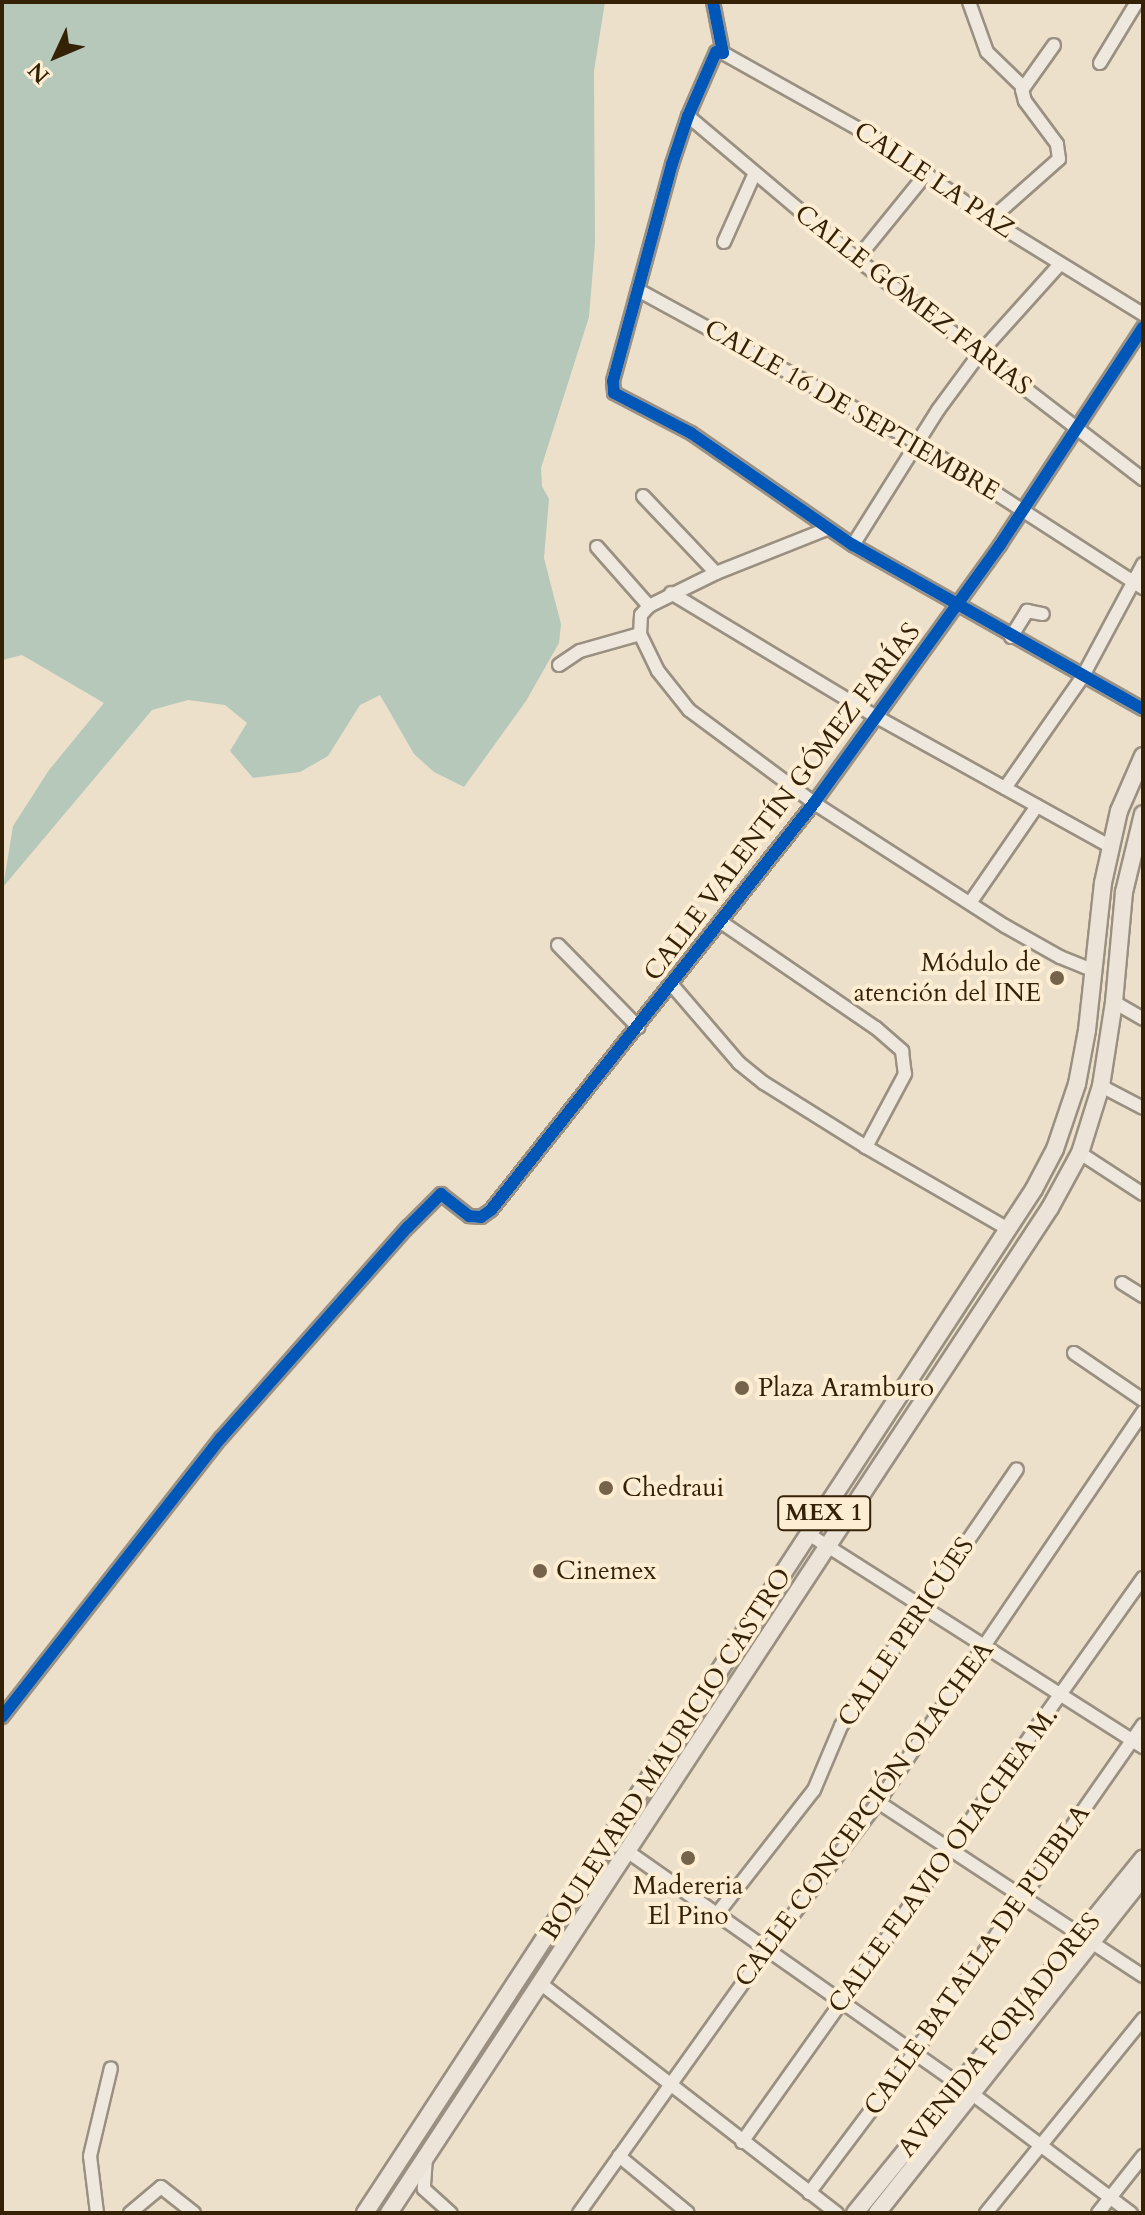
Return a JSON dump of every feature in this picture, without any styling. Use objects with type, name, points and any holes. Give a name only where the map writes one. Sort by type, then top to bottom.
[{"type":"main road","name":"BOULEVARD MAURICIO CASTRO","points":[[365,2213],[810,1535],[1008,1229],[1055,1149],[1068,1116],[1087,1030],[1110,846],[1119,811],[1143,756]]},
{"type":"main road","name":"BOULEVARD MAURICIO CASTRO","points":[[389,2213],[1050,1208],[1080,1153],[1101,1086],[1114,1002],[1124,892],[1143,814]]},
{"type":"main road","points":[[983,1309],[989,1286],[985,1263]]},
{"type":"main road","name":"AVENIDA FORJADORES","points":[[877,2213],[966,2090],[1087,1938],[1143,1858]]},
{"type":"main road","name":"AVENIDA FORJADORES","points":[[1087,1938],[1143,1877]]},
{"type":"main road","name":"AVENIDA FORJADORES","points":[[855,2213],[966,2090]]},
{"type":"street","points":[[713,2],[723,53],[716,52],[688,116],[613,381],[614,393],[691,433],[853,545],[1143,709]]},
{"type":"street","points":[[969,2],[987,52],[1022,86],[1025,101],[1057,144],[1059,159],[990,220]]},
{"type":"street","points":[[1100,63],[1137,2]]},
{"type":"street","points":[[1022,86],[1054,45]]},
{"type":"street","name":"CALLE LA PAZ","points":[[723,53],[831,112],[927,173],[990,220],[1143,314]]},
{"type":"street","name":"CALLE GÓMEZ FARIAS","points":[[688,116],[754,175],[857,259],[1143,479]]},
{"type":"street","points":[[857,259],[927,173]]},
{"type":"street","points":[[724,242],[754,175]]},
{"type":"street","points":[[853,545],[980,353],[1060,264]]},
{"type":"street","name":"CALLE 16 DE SEPTIEMBRE","points":[[638,290],[918,443],[1138,584]]},
{"type":"street","name":"CALLE VALENTÍN GÓMEZ FARÍAS","points":[[2,1717],[221,1438],[408,1227],[441,1194],[469,1216],[481,1217],[491,1210],[814,803],[957,606],[1143,327]]},
{"type":"street","points":[[643,496],[716,573]]},
{"type":"street","points":[[827,529],[716,573],[649,606],[641,615],[640,634],[658,671],[681,703],[814,803],[1060,957],[1093,970]]},
{"type":"street","points":[[597,547],[649,606]]},
{"type":"street","points":[[1005,788],[1083,676],[1138,584],[1143,564]]},
{"type":"street","points":[[671,593],[875,716],[1110,846]]},
{"type":"street","points":[[1011,637],[1027,611],[1043,614]]},
{"type":"street","points":[[559,665],[580,651],[640,634]]},
{"type":"street","points":[[970,903],[1037,806]]},
{"type":"street","points":[[721,922],[896,1043],[905,1058],[905,1074],[866,1147]]},
{"type":"street","points":[[558,945],[638,1027]]},
{"type":"street","points":[[672,985],[750,1072],[866,1147],[1008,1229]]},
{"type":"street","points":[[1114,1002],[1143,1019]]},
{"type":"street","points":[[1101,1086],[1143,1108]]},
{"type":"street","points":[[1080,1153],[1143,1194]]},
{"type":"street","points":[[1122,1283],[1143,1296]]},
{"type":"street","points":[[1074,1353],[1143,1400]]},
{"type":"street","name":"CALLE CONCEPCIÓN OLACHEA","points":[[579,2213],[767,1949],[878,1802],[1143,1412]]},
{"type":"street","name":"CALLE PERICÚES","points":[[717,1914],[814,1790],[839,1730],[1017,1469]]},
{"type":"street","points":[[810,1535],[1138,1743]]},
{"type":"street","name":"CALLE FLAVIO OLACHEA M.","points":[[742,2142],[1143,1578]]},
{"type":"street","name":"CALLE BATALLA DE PUEBLA","points":[[809,2193],[914,2053],[1024,1894],[1138,1743],[1143,1725]]},
{"type":"street","points":[[878,1802],[1024,1894],[1143,1976]]},
{"type":"street","points":[[627,1851],[966,2090],[1131,2213]]},
{"type":"street","points":[[540,1983],[837,2213]]},
{"type":"street","points":[[986,2213],[1143,2019]]},
{"type":"street","points":[[97,2213],[90,2156],[111,2068]]},
{"type":"street","points":[[619,2156],[688,2213]]},
{"type":"street","points":[[1098,2213],[1143,2156]]},
{"type":"street","points":[[426,2157],[424,2189],[451,2213]]},
{"type":"street","points":[[130,2213],[161,2187],[194,2213]]},
{"type":"shaded area","points":[[2,2],[605,2],[594,71],[595,244],[589,317],[541,468],[542,486],[549,499],[544,558],[561,624],[559,643],[526,701],[464,787],[434,772],[414,754],[380,695],[360,705],[328,756],[300,772],[253,778],[230,751],[247,723],[225,705],[188,700],[152,710],[3,887],[13,826],[49,770],[104,703],[22,655],[2,660]]},
{"type":"cycle path","points":[[713,2],[723,53],[716,52],[688,116],[672,164],[613,381],[614,393],[691,433],[853,545],[1143,709]]},
{"type":"cycle path","points":[[2,1717],[221,1438],[408,1227],[441,1194],[469,1216],[481,1217],[491,1210],[814,803],[1000,545],[1143,327]]},
{"type":"place","name":"Módulo de atención del INE","points":[[1057,978]]},
{"type":"place","name":"Plaza Aramburo","points":[[742,1388]]},
{"type":"place","name":"Chedraui","points":[[606,1488]]},
{"type":"place","name":"Cinemex","points":[[540,1571]]},
{"type":"place","name":"Madereria El Pino","points":[[688,1858]]}]
